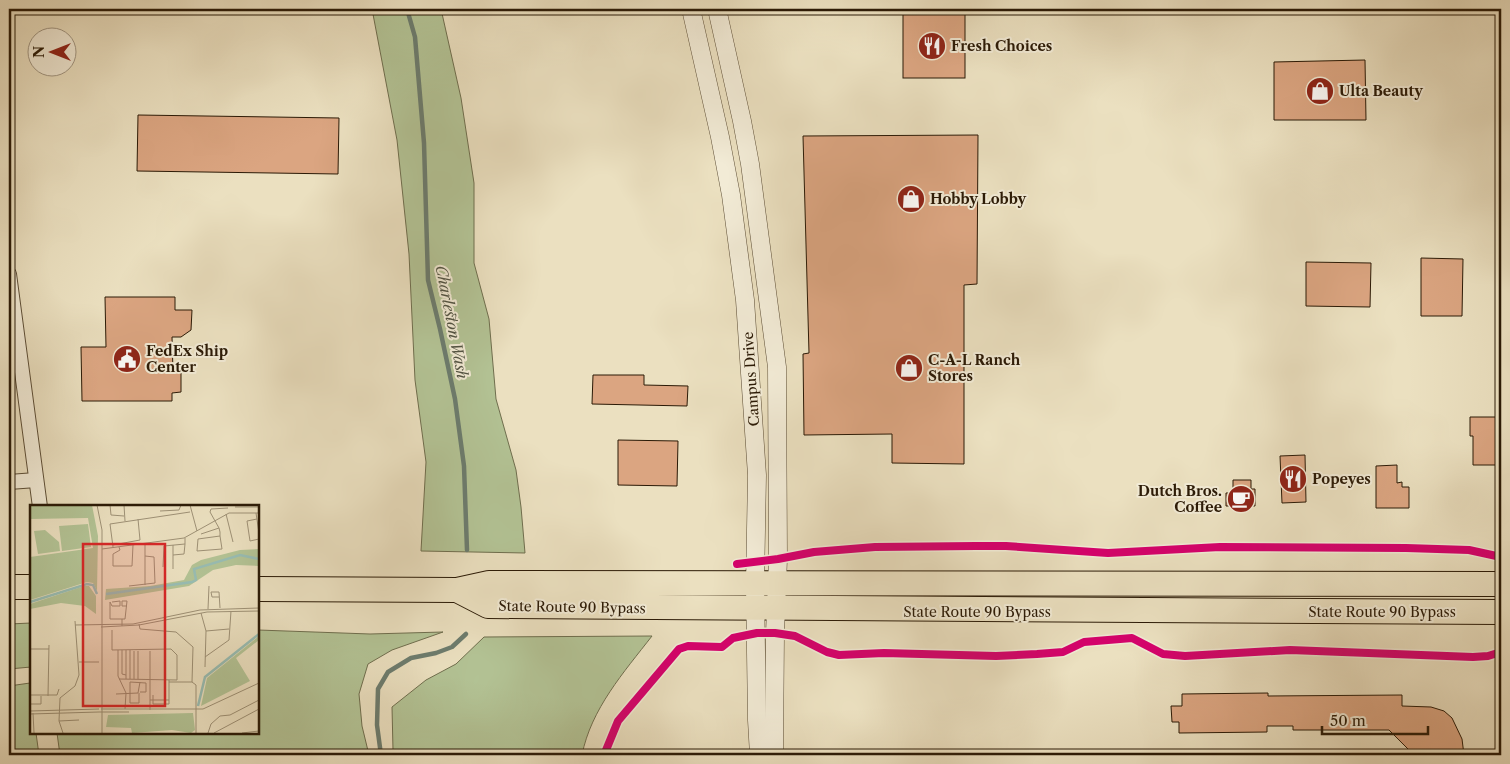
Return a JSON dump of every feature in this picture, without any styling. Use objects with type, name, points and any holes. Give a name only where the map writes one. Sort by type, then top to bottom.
[{"type":"highway","name":"State Route 90 Bypass","points":[[259,589],[457,590],[489,583],[1501,584]]},
{"type":"highway","points":[[9,587],[30,587]]},
{"type":"highway","name":"State Route 90 Bypass","points":[[457,590],[488,606],[1095,613],[1501,612]]},
{"type":"street","name":"Campus Drive","points":[[691,9],[731,195],[745,300],[766,584]]},
{"type":"street","name":"Campus Drive","points":[[717,9],[750,164],[777,368],[766,584],[774,755]]},
{"type":"street","points":[[9,274],[40,505]]},
{"type":"street","points":[[9,482],[36,480]]},
{"type":"street","name":"Campus Drive","points":[[759,755],[756,720],[766,610]]},
{"type":"green space","points":[[372,9],[441,9],[461,98],[474,183],[474,263],[489,319],[496,399],[516,470],[525,553],[421,551],[426,462],[415,380],[409,254],[397,140]]},
{"type":"green space","points":[[30,623],[30,667],[9,669],[9,624]]},
{"type":"green space","points":[[259,630],[370,634],[443,632],[392,650],[368,664],[359,694],[362,726],[369,755],[60,755],[57,734],[259,734]]},
{"type":"green space","points":[[652,636],[620,677],[601,707],[586,738],[582,755],[395,755],[393,750],[392,707],[426,680],[456,664],[484,637]]},
{"type":"green space","points":[[30,683],[30,734],[36,734],[39,755],[9,755],[9,686]]},
{"type":"building","points":[[903,9],[965,9],[965,78],[903,78]]},
{"type":"building","name":"Ulta Beauty","points":[[1365,60],[1366,120],[1274,120],[1274,62]]},
{"type":"building","points":[[138,115],[339,118],[338,174],[137,171]]},
{"type":"building","points":[[978,135],[977,284],[964,285],[964,464],[892,463],[892,434],[804,435],[803,354],[809,353],[803,136]]},
{"type":"building","points":[[1421,258],[1463,259],[1462,316],[1421,316]]},
{"type":"building","points":[[1306,262],[1371,263],[1370,307],[1306,306]]},
{"type":"building","name":"FedEx Ship Center","points":[[105,297],[175,297],[175,310],[192,310],[191,330],[181,337],[172,337],[173,372],[181,372],[181,392],[172,393],[172,401],[82,401],[81,347],[106,347]]},
{"type":"building","points":[[593,375],[644,375],[644,385],[688,386],[687,406],[592,404]]},
{"type":"building","points":[[1470,417],[1498,417],[1498,465],[1473,465],[1473,436],[1470,436]]},
{"type":"building","points":[[618,440],[678,441],[677,486],[618,485]]},
{"type":"building","name":"Popeyes","points":[[1305,455],[1306,502],[1282,503],[1280,456]]},
{"type":"building","points":[[1397,465],[1397,483],[1402,482],[1402,487],[1409,487],[1409,508],[1376,508],[1376,466]]},
{"type":"building","name":"Dutch Bros. Coffee","points":[[1233,480],[1251,480],[1251,489],[1255,489],[1255,506],[1226,506],[1226,493],[1233,493]]},
{"type":"building","points":[[1268,693],[1268,696],[1402,695],[1402,706],[1431,707],[1444,711],[1452,718],[1462,739],[1464,755],[1414,755],[1389,730],[1293,730],[1293,726],[1267,726],[1267,732],[1179,733],[1179,722],[1172,722],[1171,706],[1182,706],[1182,694]]},
{"type":"waterway","name":"Charleston Wash","points":[[407,9],[415,37],[424,143],[428,280],[455,399],[464,466],[467,550]]},
{"type":"waterway","points":[[381,755],[377,725],[378,689],[388,672],[411,658],[436,653],[452,647],[466,634]]},
{"type":"cycle path","points":[[737,564],[814,552],[875,547],[976,546],[1006,546],[1108,553],[1220,547],[1406,548],[1469,550],[1501,557]]},
{"type":"cycle path","points":[[604,755],[618,721],[679,649],[688,646],[722,647],[733,638],[757,633],[795,636],[827,652],[839,655],[884,653],[996,656],[1037,654],[1063,652],[1084,642],[1132,638],[1163,654],[1185,656],[1290,650],[1473,657],[1488,656],[1501,652]]},
{"type":"place","name":"Fresh Choices","points":[[932,46]]},
{"type":"place","name":"Ulta Beauty","points":[[1320,91]]},
{"type":"place","name":"Hobby Lobby","points":[[911,199]]},
{"type":"place","name":"FedEx Ship Center","points":[[127,359]]},
{"type":"place","name":"C-A-L Ranch Stores","points":[[909,368]]},
{"type":"place","name":"Popeyes","points":[[1293,479]]},
{"type":"place","name":"Dutch Bros. Coffee","points":[[1241,499]]}]
